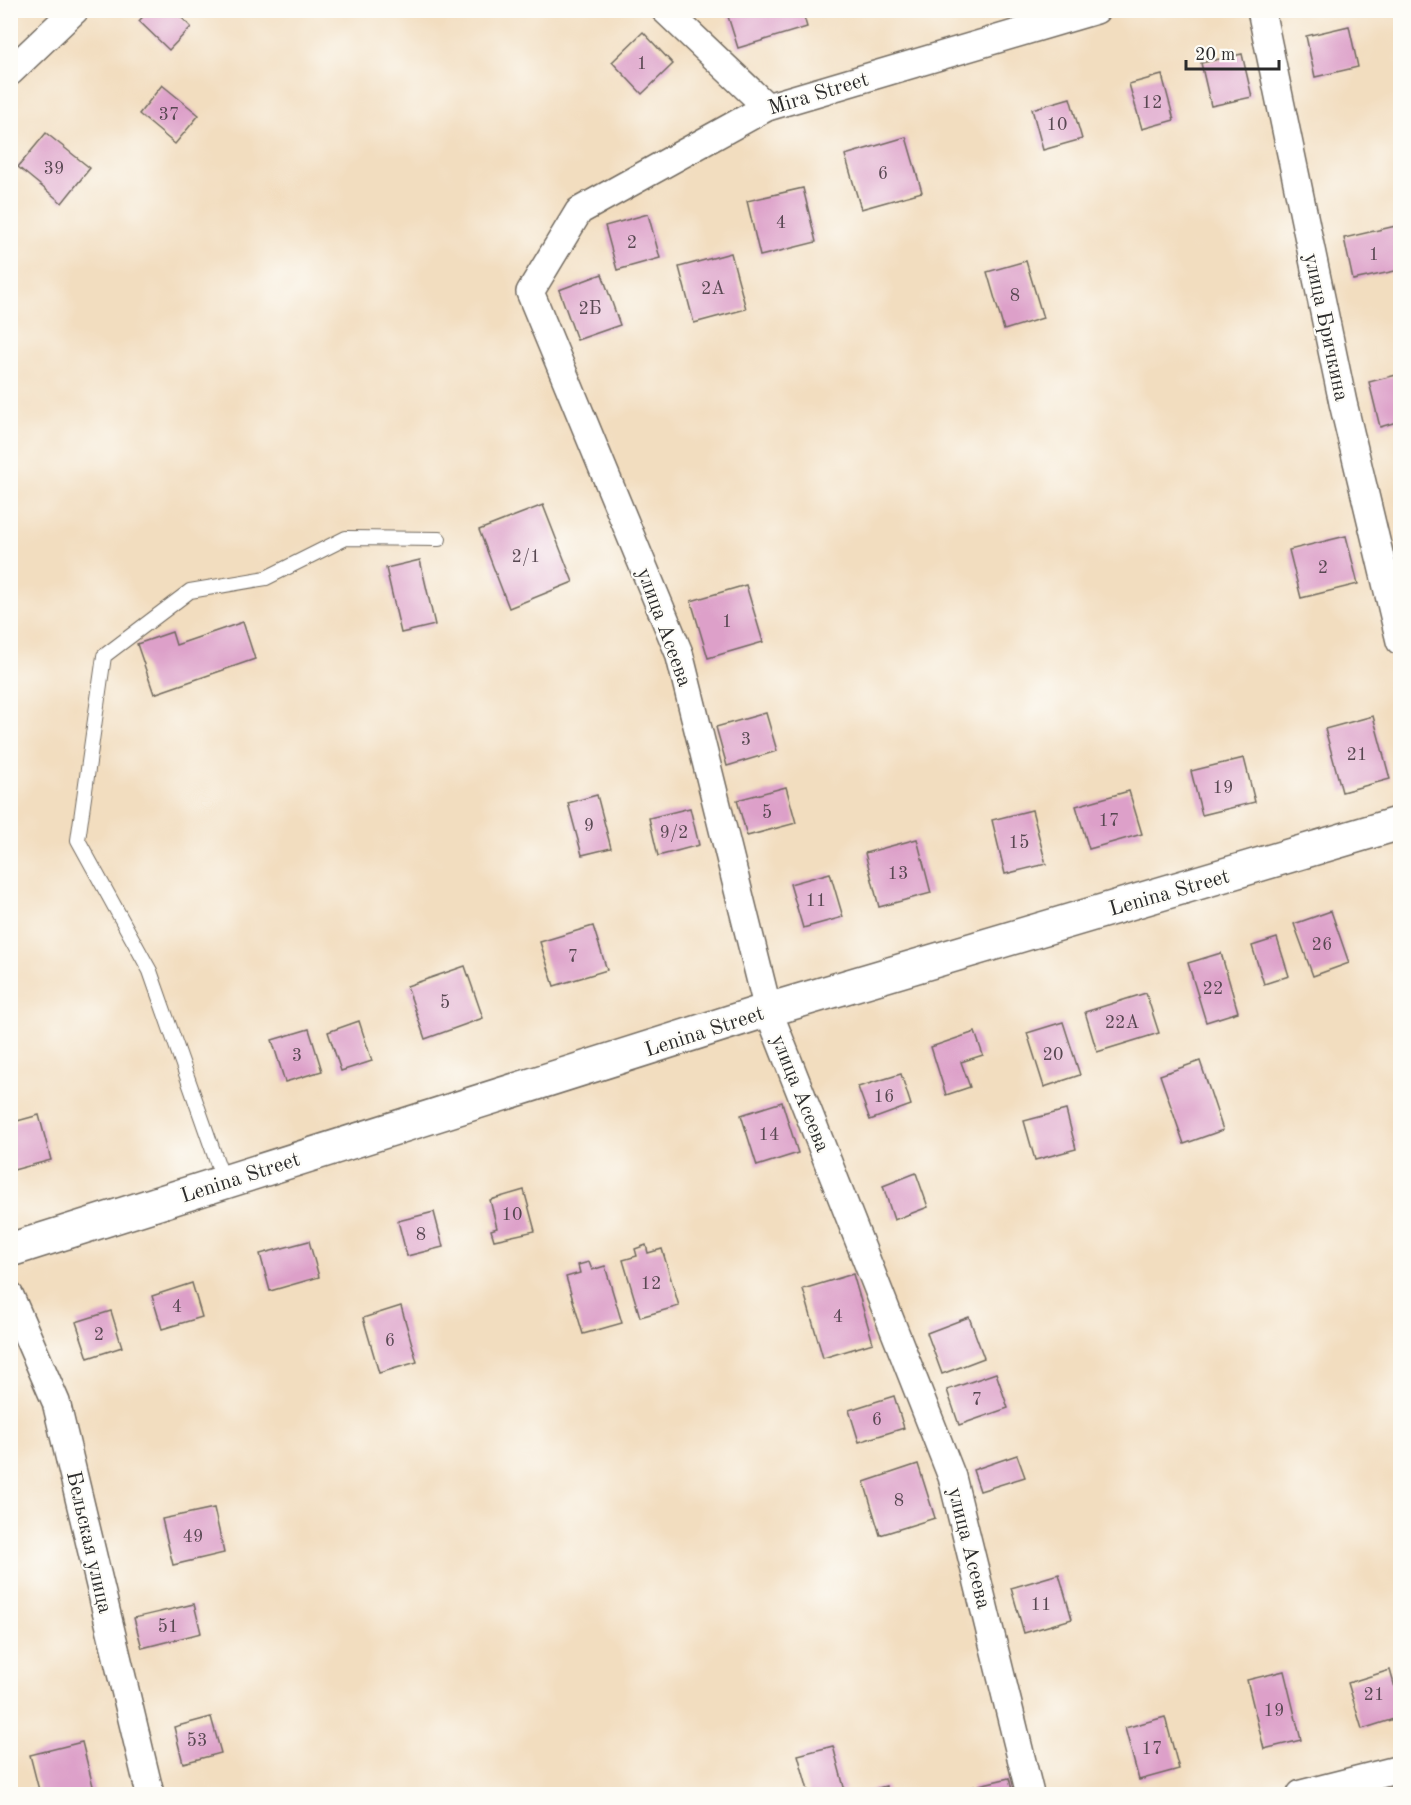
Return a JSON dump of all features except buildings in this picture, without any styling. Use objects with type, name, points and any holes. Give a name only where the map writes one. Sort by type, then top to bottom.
[{"type":"street","points":[[10,72],[75,10]]},
{"type":"street","points":[[665,10],[767,107]]},
{"type":"street","name":"Mira Street","points":[[530,292],[579,211],[767,107],[1096,10]]},
{"type":"street","name":"улица Бричкина","points":[[1261,10],[1343,403],[1401,641]]},
{"type":"street","name":"улица Асеева","points":[[530,292],[679,653],[768,1010],[952,1477],[1030,1794]]},
{"type":"street","name":"Lenina Street","points":[[10,1250],[768,1010],[1401,823]]},
{"type":"street","name":"Бельская улица","points":[[10,1296],[56,1402],[150,1794]]},
{"type":"street","points":[[1301,1794],[1401,1769]]},
{"type":"lane","points":[[224,1182],[150,971],[78,840],[104,656],[190,591],[266,578],[346,538],[439,539]]}]
